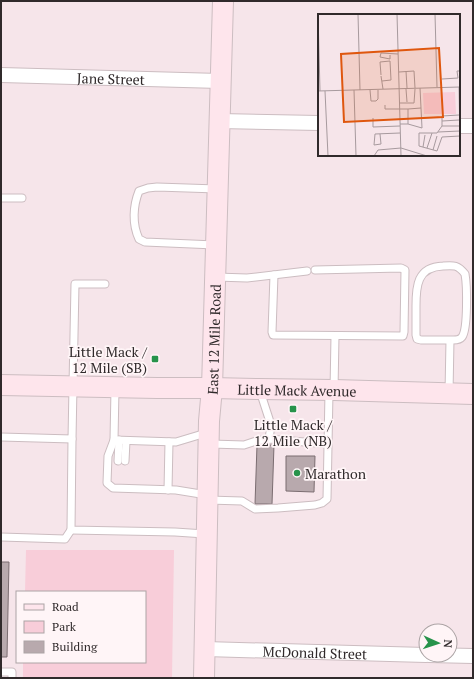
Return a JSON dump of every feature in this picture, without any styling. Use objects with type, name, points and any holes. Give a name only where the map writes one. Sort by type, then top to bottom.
[{"type":"main road","name":"East 12 Mile Road","points":[[204,678],[208,438],[212,388],[223,1]]},
{"type":"main road","name":"Little Mack Avenue","points":[[1,384],[473,394]]},
{"type":"street","name":"Jane Street","points":[[1,74],[220,81]]},
{"type":"street","points":[[219,121],[318,123]]},
{"type":"street","points":[[460,126],[473,126]]},
{"type":"street","name":"McDonald Street","points":[[205,649],[418,655]]},
{"type":"street","points":[[458,656],[473,656]]},
{"type":"lane","points":[[215,245],[145,242],[139,239],[134,224],[135,202],[139,191],[157,187],[217,189]]},
{"type":"lane","points":[[1,198],[22,198]]},
{"type":"lane","points":[[436,266],[459,267],[465,274],[465,328],[462,337],[458,340],[450,340],[421,340],[417,338],[416,335],[416,293],[418,281],[423,273],[436,266]]},
{"type":"lane","points":[[214,277],[247,278],[274,275],[311,271],[401,268],[405,270],[403,336],[273,335],[274,275]]},
{"type":"lane","points":[[1,537],[65,539],[72,530],[75,284],[105,284]]},
{"type":"lane","points":[[120,440],[108,456],[107,483],[113,488],[176,490],[207,498],[242,502],[255,509],[315,505],[322,503],[327,499],[328,444],[335,336]]},
{"type":"lane","points":[[449,393],[450,340]]},
{"type":"lane","points":[[115,387],[122,461]]},
{"type":"lane","points":[[259,389],[271,425],[269,439]]},
{"type":"lane","points":[[1,437],[72,440]]},
{"type":"lane","points":[[120,440],[176,442],[208,438],[244,445],[269,439],[328,444]]},
{"type":"lane","points":[[168,490],[169,442]]},
{"type":"lane","points":[[117,480],[120,488]]},
{"type":"lane","points":[[125,481],[130,488]]},
{"type":"lane","points":[[72,530],[207,534]]},
{"type":"lane","points":[[1,672],[12,672],[12,678]]},
{"type":"green space","points":[[26,550],[174,550],[172,678],[23,678],[23,663],[146,663],[146,591],[25,591]]},
{"type":"building","points":[[257,445],[274,445],[272,504],[255,504]]},
{"type":"building","points":[[286,456],[315,456],[314,492],[286,491]]},
{"type":"building","points":[[1,562],[9,562],[7,657],[1,657]]},
{"type":"place","name":"Little Mack / 12 Mile (SB)","points":[[155,359]]},
{"type":"place","name":"Little Mack / 12 Mile (NB)","points":[[293,409]]},
{"type":"place","name":"Marathon","points":[[297,473]]}]
